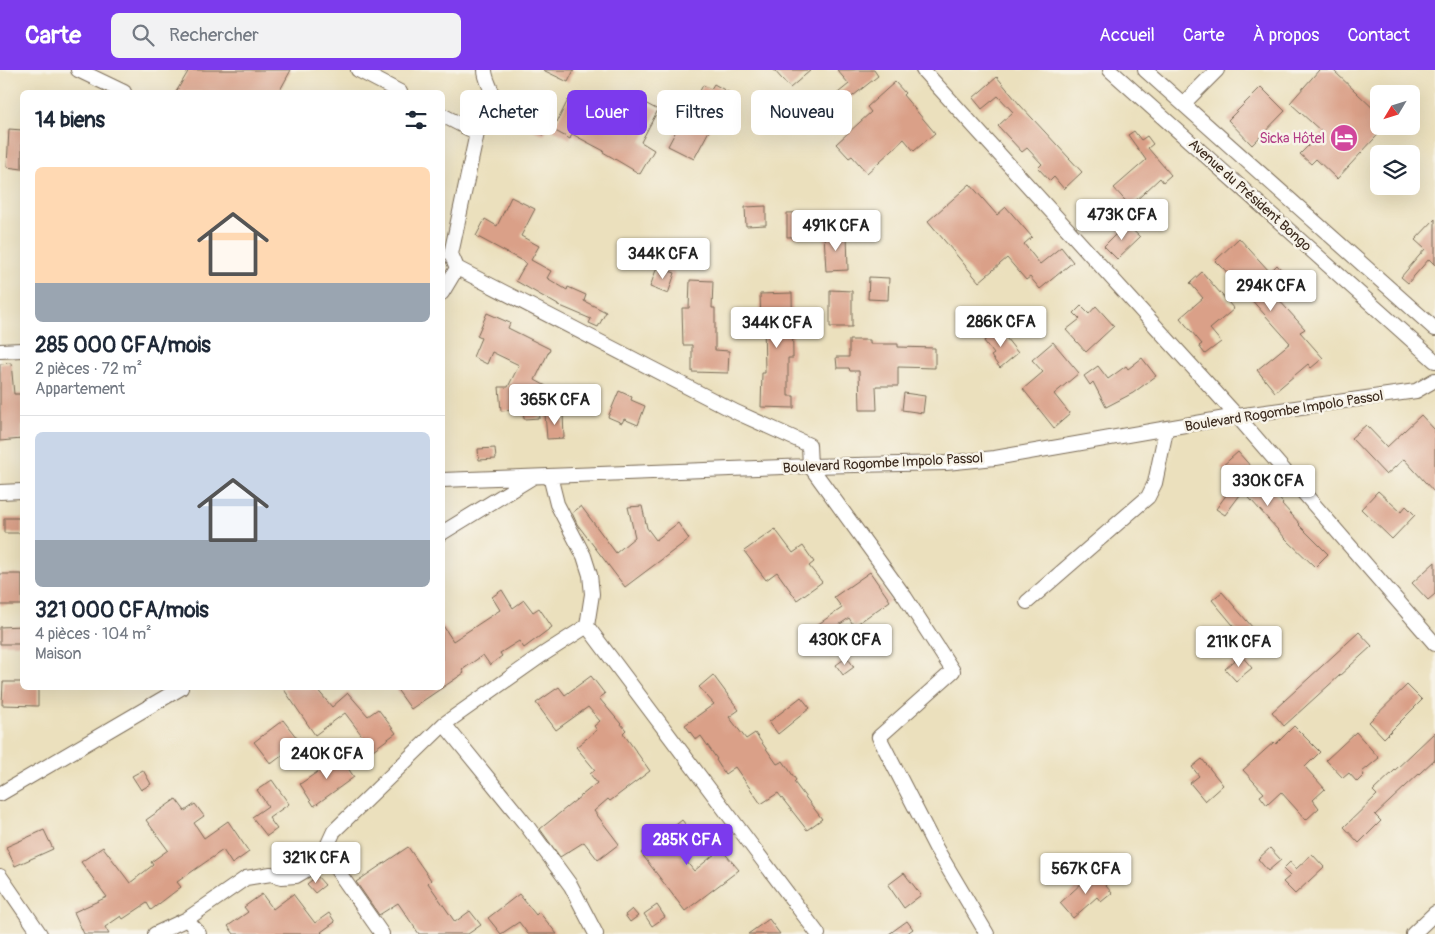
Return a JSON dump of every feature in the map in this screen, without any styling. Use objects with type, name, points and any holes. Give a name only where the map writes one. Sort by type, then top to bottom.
[{"type":"street","points":[[78,70],[120,90]]},
{"type":"street","points":[[358,70],[396,90]]},
{"type":"street","points":[[485,70],[485,76],[491,90]]},
{"type":"street","points":[[923,70],[1237,416],[1435,644]]},
{"type":"street","name":"Avenue du Président Bongo","points":[[1110,70],[1435,360]]},
{"type":"street","name":"Avenue du Président Bongo","points":[[1145,70],[1435,329]]},
{"type":"street","points":[[1183,104],[1217,70]]},
{"type":"street","points":[[445,117],[460,124]]},
{"type":"street","points":[[476,135],[447,251],[457,268],[736,412],[809,445],[810,466],[905,598],[953,671],[879,736],[936,848],[987,934]]},
{"type":"street","points":[[445,288],[457,268]]},
{"type":"street","points":[[0,351],[20,350]]},
{"type":"street","name":"Boulevard Rogombe Impolo Passol","points":[[445,480],[810,466],[946,463],[995,458],[1166,430],[1237,416],[1416,391],[1435,380]]},
{"type":"street","points":[[1416,391],[1435,390]]},
{"type":"street","points":[[1027,602],[1148,497],[1155,483],[1166,430]]},
{"type":"street","points":[[550,476],[557,504],[584,556],[590,575],[592,594],[587,626],[818,934]]},
{"type":"street","points":[[445,531],[533,477]]},
{"type":"street","points":[[0,492],[20,491]]},
{"type":"street","points":[[1424,633],[1435,624]]},
{"type":"street","points":[[382,934],[328,857],[328,844],[334,831],[444,724],[542,655],[587,626]]},
{"type":"street","points":[[0,794],[178,690]]},
{"type":"street","points":[[444,724],[528,826],[571,886],[596,934]]},
{"type":"street","points":[[155,934],[188,919],[246,878],[271,874],[282,877],[296,876],[328,857]]},
{"type":"street","points":[[0,876],[40,934]]},
{"type":"street","points":[[1413,934],[1435,913]]},
{"type":"street","points":[[188,919],[198,934]]},
{"type":"building","points":[[189,70],[291,70],[280,90],[177,90]]},
{"type":"building","points":[[543,70],[574,70],[568,82]]},
{"type":"building","points":[[774,70],[811,70],[790,88]]},
{"type":"building","points":[[837,70],[874,70],[878,76],[852,97],[852,90],[842,90],[849,84]]},
{"type":"building","points":[[1319,70],[1333,70],[1370,105],[1370,135],[1378,135],[1337,179],[1316,159],[1311,164],[1300,154],[1322,132],[1290,103]]},
{"type":"building","points":[[997,77],[1020,105],[1082,172],[1064,189],[1054,177],[1050,181],[1038,168],[1042,164],[1027,148],[1022,152],[998,126],[1013,112],[998,96],[982,109],[973,98]]},
{"type":"building","points":[[895,82],[905,93],[903,95],[935,133],[914,151],[904,139],[867,173],[852,156],[849,158],[836,144],[846,135],[852,135],[852,129],[871,112],[867,107]]},
{"type":"building","points":[[714,84],[725,90],[700,90],[703,85],[711,89]]},
{"type":"building","points":[[1261,87],[1285,111],[1252,145],[1228,120]]},
{"type":"building","points":[[567,102],[567,135],[572,135],[570,139],[557,132],[557,122]]},
{"type":"building","points":[[647,104],[657,109],[647,131]]},
{"type":"building","points":[[9,129],[20,130],[20,169],[7,167]]},
{"type":"building","points":[[1134,131],[1141,140],[1147,136],[1153,144],[1148,148],[1171,175],[1163,182],[1160,178],[1130,206],[1114,188],[1146,160],[1128,135]]},
{"type":"building","points":[[574,135],[645,135],[641,142],[654,150],[640,174],[604,151]]},
{"type":"building","points":[[674,135],[707,135],[694,159],[668,146]]},
{"type":"building","points":[[970,184],[997,215],[1006,207],[1032,237],[1024,244],[1040,264],[1061,247],[1073,262],[1040,289],[1030,277],[1026,280],[1007,258],[979,282],[928,221]]},
{"type":"building","points":[[511,197],[535,209],[521,236],[539,246],[531,260],[551,271],[547,278],[567,290],[568,287],[586,295],[584,301],[606,312],[598,327],[589,323],[591,319],[558,305],[516,281],[526,263],[476,236],[485,219],[497,226]]},
{"type":"building","points":[[766,206],[766,225],[746,226],[745,207]]},
{"type":"building","points":[[815,212],[816,236],[787,237],[787,213]]},
{"type":"building","points":[[1435,219],[1435,265],[1429,259],[1408,283],[1401,277],[1425,249],[1415,240]]},
{"type":"building","points":[[1126,224],[1140,237],[1117,259],[1104,246]]},
{"type":"building","points":[[847,233],[848,270],[826,271],[824,234]]},
{"type":"building","points":[[1239,238],[1270,272],[1277,265],[1294,284],[1278,299],[1305,329],[1300,332],[1323,358],[1311,368],[1308,364],[1275,392],[1257,370],[1290,343],[1215,261]]},
{"type":"building","points":[[657,267],[675,273],[668,294],[650,287]]},
{"type":"building","points":[[1202,272],[1234,309],[1210,329],[1221,342],[1205,354],[1199,346],[1202,344],[1180,318],[1203,298],[1190,283]]},
{"type":"building","points":[[869,277],[889,278],[888,300],[868,299]]},
{"type":"building","points":[[690,280],[713,281],[712,308],[715,308],[715,350],[729,351],[728,373],[692,372],[692,345],[683,345],[682,308],[689,308]]},
{"type":"building","points":[[830,290],[852,291],[852,327],[830,327]]},
{"type":"building","points":[[792,293],[793,358],[788,358],[788,396],[794,396],[794,408],[761,407],[762,373],[765,373],[764,321],[761,321],[760,294]]},
{"type":"building","points":[[1081,306],[1089,314],[1096,306],[1114,326],[1086,352],[1066,330],[1080,319],[1074,313]]},
{"type":"building","points":[[487,313],[510,323],[508,328],[550,349],[535,380],[546,386],[538,403],[540,418],[524,419],[523,409],[501,411],[499,387],[508,387],[519,365],[492,352],[487,364],[473,357],[481,338],[477,336]]},
{"type":"building","points":[[999,329],[1018,353],[1000,368],[991,356],[994,354],[984,341]]},
{"type":"building","points":[[849,340],[870,340],[870,344],[898,344],[898,347],[935,348],[935,368],[898,367],[898,386],[876,386],[877,410],[860,410],[859,371],[850,371],[849,368],[837,368],[836,357],[849,357]]},
{"type":"building","points":[[1053,342],[1079,373],[1054,394],[1070,414],[1054,428],[1023,389],[1043,372],[1032,360]]},
{"type":"building","points":[[1142,358],[1156,376],[1133,393],[1106,407],[1093,382],[1090,385],[1084,376],[1098,366],[1108,379],[1126,366],[1128,369]]},
{"type":"building","points":[[11,363],[14,394],[20,394],[20,439],[0,441],[0,364]]},
{"type":"building","points":[[619,391],[632,397],[631,400],[645,406],[638,425],[624,419],[622,423],[608,417]]},
{"type":"building","points":[[904,393],[925,396],[923,413],[902,410]]},
{"type":"building","points":[[545,413],[563,413],[564,438],[547,439]]},
{"type":"building","points":[[1421,415],[1435,430],[1435,493],[1404,459],[1386,475],[1351,438],[1366,425],[1387,447]]},
{"type":"building","points":[[495,448],[496,459],[479,460],[478,449]]},
{"type":"building","points":[[1238,452],[1283,503],[1299,525],[1328,554],[1315,567],[1286,539],[1243,491],[1225,515],[1216,509],[1235,483],[1221,467]]},
{"type":"building","points":[[1378,491],[1401,512],[1406,506],[1415,515],[1392,539],[1361,509]]},
{"type":"building","points":[[581,506],[616,553],[635,537],[628,507],[642,506],[647,528],[656,540],[678,523],[689,539],[625,587],[577,524],[572,513]]},
{"type":"building","points":[[4,518],[20,518],[20,533],[4,533]]},
{"type":"building","points":[[775,529],[793,553],[803,546],[814,562],[809,566],[822,582],[797,600],[777,572],[766,580],[744,551]]},
{"type":"building","points":[[1435,562],[1435,594],[1428,600],[1412,583]]},
{"type":"building","points":[[870,572],[890,601],[854,626],[849,618],[824,635],[817,625],[842,608],[834,597]]},
{"type":"building","points":[[0,574],[20,574],[20,605],[0,605]]},
{"type":"building","points":[[502,590],[513,608],[524,600],[533,612],[539,608],[552,627],[524,648],[519,641],[500,653],[502,656],[490,665],[483,655],[462,670],[464,673],[445,686],[445,629],[453,641],[500,610],[492,597]]},
{"type":"building","points":[[1222,592],[1253,628],[1243,637],[1212,600]]},
{"type":"building","points":[[20,626],[20,644],[0,644],[0,627]]},
{"type":"building","points":[[1359,632],[1372,646],[1284,726],[1272,712]]},
{"type":"building","points":[[1241,655],[1252,668],[1236,681],[1225,669]]},
{"type":"building","points":[[847,657],[854,667],[843,675],[836,665]]},
{"type":"building","points":[[713,675],[739,710],[729,717],[746,739],[755,733],[777,764],[783,761],[796,780],[794,782],[822,819],[807,830],[778,793],[761,804],[735,767],[725,774],[701,736],[696,740],[685,725],[714,704],[699,687]]},
{"type":"building","points":[[591,676],[605,694],[599,698],[626,730],[623,733],[650,771],[610,801],[608,799],[594,811],[619,844],[598,860],[584,842],[560,857],[540,829],[597,783],[590,774],[595,770],[576,747],[597,730],[594,726],[600,721],[588,707],[556,730],[536,703],[559,687],[565,695]]},
{"type":"building","points":[[3,682],[20,682],[20,690],[38,690],[38,706],[2,705]]},
{"type":"building","points":[[1407,685],[1422,700],[1384,738],[1369,722]]},
{"type":"building","points":[[284,690],[318,690],[332,707],[348,693],[368,716],[378,709],[396,733],[373,750],[345,713],[315,735]]},
{"type":"building","points":[[397,690],[439,690],[411,709]]},
{"type":"building","points":[[801,697],[810,708],[778,734],[769,722]]},
{"type":"building","points":[[283,720],[300,742],[271,764],[254,742]]},
{"type":"building","points":[[1294,726],[1320,752],[1305,767],[1325,789],[1313,800],[1319,808],[1306,820],[1281,792],[1267,805],[1260,796],[1264,793],[1243,770],[1274,742],[1276,744]]},
{"type":"building","points":[[1356,732],[1379,758],[1362,772],[1364,775],[1357,782],[1349,773],[1343,778],[1326,760]]},
{"type":"building","points":[[1435,732],[1435,759],[1375,815],[1381,821],[1359,843],[1344,827],[1377,795],[1373,791]]},
{"type":"building","points":[[339,755],[354,777],[314,806],[300,784]]},
{"type":"building","points":[[1202,759],[1223,785],[1205,801],[1190,783],[1199,776],[1192,767]]},
{"type":"building","points":[[143,770],[151,784],[141,790],[132,776]]},
{"type":"building","points":[[272,780],[289,804],[269,818],[277,829],[267,836],[252,817],[268,806],[257,790]]},
{"type":"building","points":[[176,799],[185,811],[195,804],[204,816],[194,823],[204,838],[228,821],[249,852],[232,864],[223,850],[177,882],[181,887],[151,910],[147,903],[123,919],[121,916],[105,927],[109,934],[84,934],[74,912],[107,897],[81,862],[103,847],[130,883],[153,865],[151,862],[168,850],[146,820]]},
{"type":"building","points":[[682,820],[700,843],[682,856],[694,871],[721,849],[739,870],[685,911],[641,853]]},
{"type":"building","points":[[44,830],[53,849],[15,866],[6,847]]},
{"type":"building","points":[[408,847],[431,880],[428,883],[455,922],[470,911],[481,925],[468,934],[419,934],[398,903],[379,915],[356,882]]},
{"type":"building","points":[[1270,848],[1281,860],[1268,871],[1258,859]]},
{"type":"building","points":[[1312,854],[1324,867],[1295,894],[1283,882],[1290,876],[1283,869],[1290,862],[1296,869]]},
{"type":"building","points":[[1094,872],[1112,893],[1101,902],[1097,897],[1073,918],[1060,903]]},
{"type":"building","points":[[904,873],[921,895],[904,908],[888,885]]},
{"type":"building","points":[[317,876],[325,885],[315,893],[307,884]]},
{"type":"building","points":[[262,894],[273,909],[293,894],[315,923],[329,913],[335,922],[321,932],[323,934],[234,934],[228,926],[248,912],[244,907]]},
{"type":"building","points":[[519,894],[536,915],[539,912],[557,934],[528,934],[519,922],[501,934],[488,918]]},
{"type":"building","points":[[657,905],[665,917],[652,926],[644,914]]},
{"type":"building","points":[[632,909],[638,916],[630,922],[625,915]]},
{"type":"building","points":[[769,919],[780,934],[748,934]]},
{"type":"building","points":[[907,921],[913,929],[906,934],[889,934]]},
{"type":"place","name":"Sicka Hôtel","points":[[1344,138]]}]
